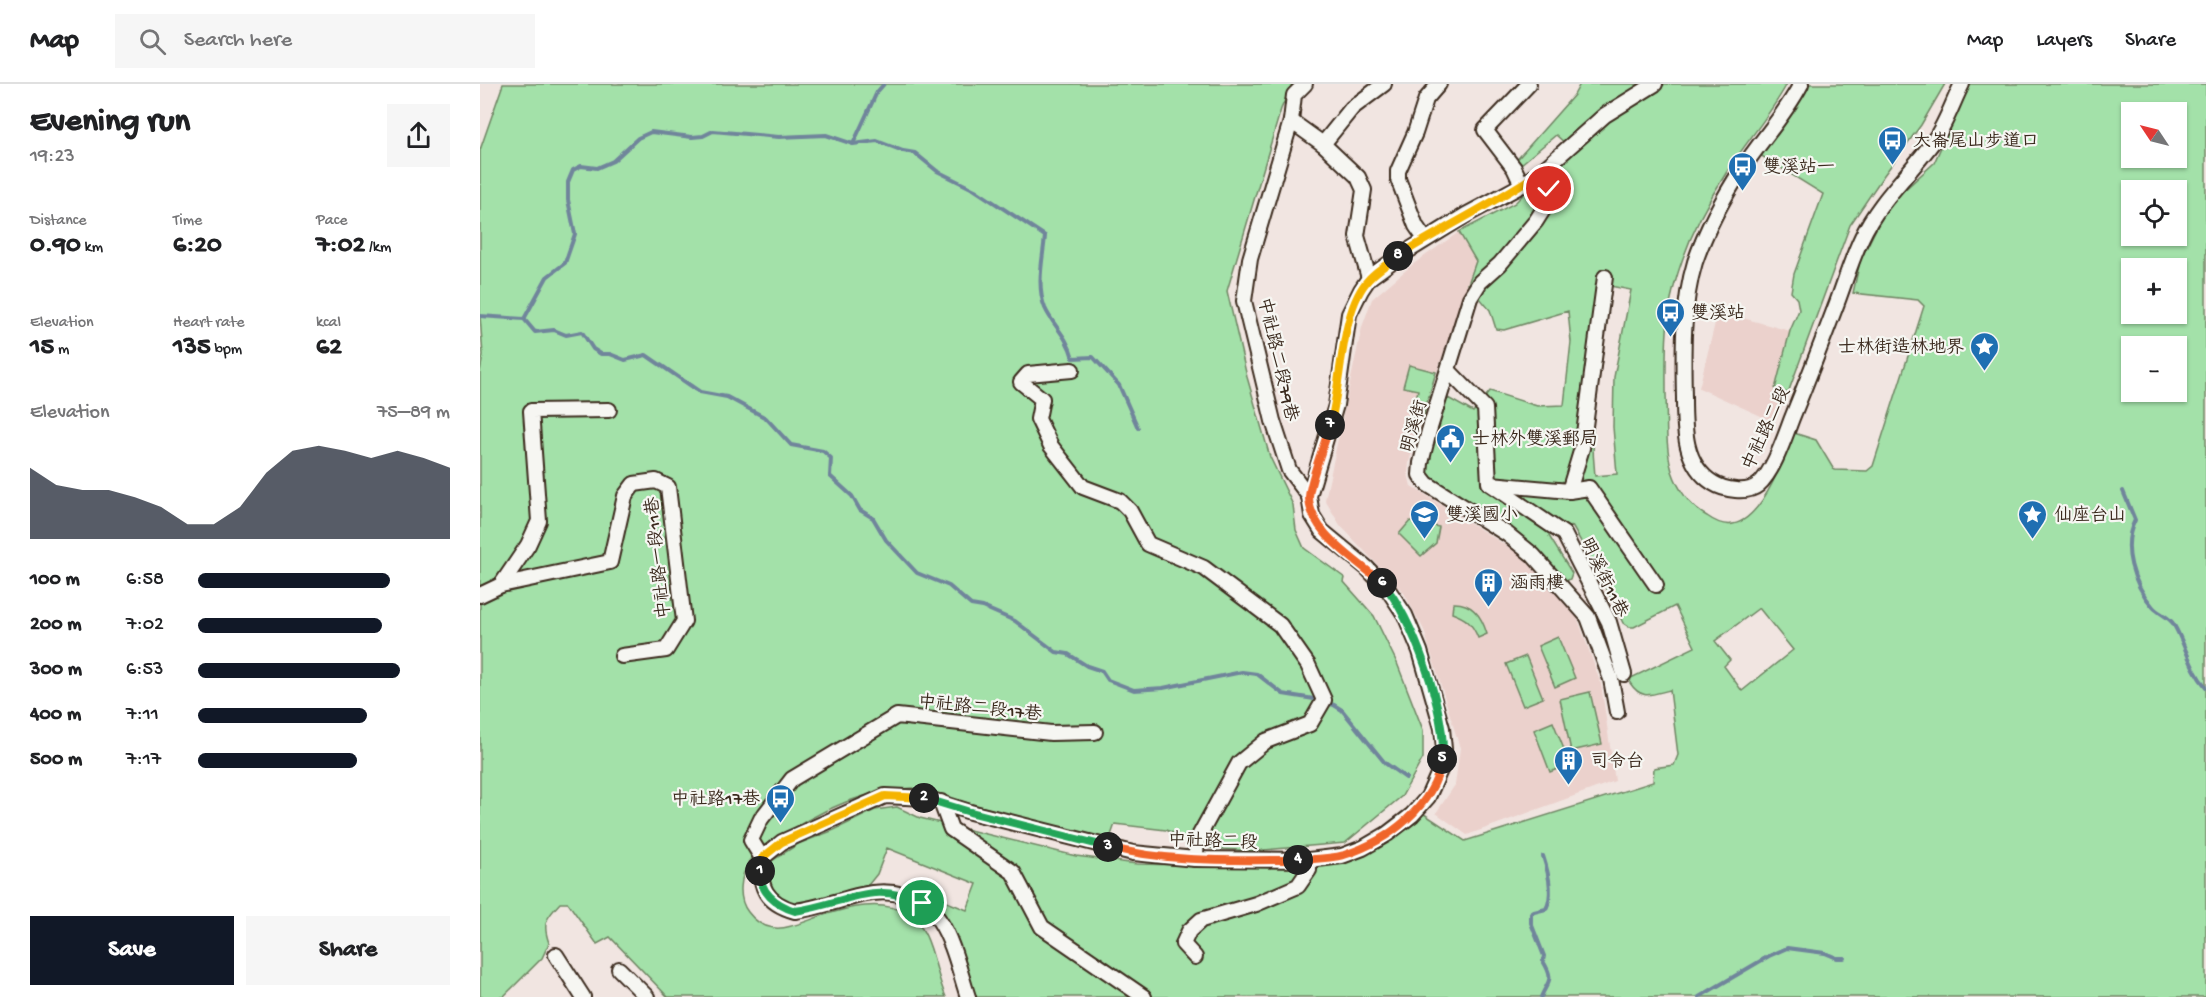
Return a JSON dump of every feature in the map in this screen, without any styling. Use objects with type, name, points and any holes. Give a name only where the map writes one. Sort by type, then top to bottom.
[{"type":"street","name":"中社路二段79巷","points":[[1305,84],[1294,95],[1291,121],[1250,259],[1244,301],[1273,421],[1289,470],[1309,496]]},
{"type":"street","points":[[1323,144],[1352,108],[1384,84]]},
{"type":"street","points":[[1425,239],[1416,226],[1398,179],[1398,171],[1415,133],[1426,99],[1439,84]]},
{"type":"street","points":[[1522,184],[1514,168],[1485,130],[1529,84]]},
{"type":"street","points":[[1309,496],[1336,405],[1349,314],[1360,290],[1369,278],[1425,239],[1543,170],[1605,115],[1655,84]]},
{"type":"street","name":"中社路二段","points":[[1801,84],[1794,98],[1749,159],[1722,204],[1695,263],[1687,305],[1683,352],[1684,429],[1689,450],[1697,468],[1706,478],[1718,486],[1736,490],[1749,489],[1758,485],[1767,474],[1791,420],[1862,236],[1880,205],[1936,137],[1962,84]]},
{"type":"street","points":[[1291,121],[1323,144],[1358,177],[1364,190],[1357,236],[1369,278]]},
{"type":"street","name":"明溪街","points":[[1543,170],[1549,189],[1548,202],[1536,221],[1500,264],[1479,282],[1470,298],[1429,431],[1420,463],[1420,475],[1427,484],[1507,534],[1533,555],[1588,617],[1611,679],[1617,712]]},
{"type":"street","points":[[1569,491],[1582,448],[1605,278]]},
{"type":"street","points":[[1072,370],[1028,374],[1021,382],[1042,399],[1038,419],[1051,446],[1070,471],[1083,487],[1120,501],[1130,511],[1148,544],[1204,568],[1280,625],[1308,665],[1324,700],[1310,724],[1266,741],[1239,762],[1198,838],[1195,859]]},
{"type":"street","points":[[1448,370],[1485,408],[1489,483],[1569,491],[1589,488],[1656,585]]},
{"type":"street","points":[[501,585],[528,545],[539,521],[531,411],[609,410]]},
{"type":"street","name":"中社路一段11巷","points":[[480,595],[501,585],[610,562],[625,496],[634,484],[656,481],[668,487],[684,621],[666,650],[622,656]]},
{"type":"street","name":"明溪街11巷","points":[[1489,483],[1564,534],[1609,621],[1624,674]]},
{"type":"street","name":"中社路二段","points":[[762,858],[782,842],[885,796],[926,798],[970,812],[1133,853],[1195,859],[1309,860],[1342,856],[1364,848],[1387,834],[1412,815],[1428,797],[1440,770],[1444,749],[1442,728],[1423,662],[1405,615],[1389,591],[1367,568],[1322,531],[1312,515],[1309,496]]},
{"type":"street","name":"中社路二段17巷","points":[[762,858],[751,840],[761,819],[792,779],[897,716],[1051,733],[1095,732]]},
{"type":"street","points":[[941,802],[951,829],[1013,872],[1042,927],[1144,997]]},
{"type":"street","points":[[762,858],[759,874],[762,885],[771,899],[795,911],[881,891],[903,894],[922,903],[939,919],[968,997]]},
{"type":"street","points":[[1195,957],[1183,944],[1189,931],[1202,920],[1256,904],[1298,886],[1309,870],[1309,860]]},
{"type":"street","points":[[556,956],[583,997]]},
{"type":"street","points":[[619,969],[647,997]]},
{"type":"shaded area","name":"雙溪國小","points":[[1459,232],[1476,261],[1438,369],[1409,462],[1408,474],[1411,486],[1521,555],[1577,617],[1601,684],[1615,781],[1467,835],[1436,813],[1455,785],[1460,748],[1424,630],[1404,593],[1340,525],[1325,500],[1362,327],[1372,299],[1412,265]]},
{"type":"shaded area","points":[[1718,311],[1790,331],[1775,389],[1788,393],[1772,421],[1699,388]]},
{"type":"green space","points":[[503,84],[1292,84],[1281,109],[1227,291],[1247,377],[1270,457],[1293,505],[1296,530],[1304,548],[1345,578],[1344,582],[1374,616],[1397,663],[1423,730],[1423,758],[1402,796],[1345,843],[1252,851],[1209,848],[1166,830],[1115,824],[1109,841],[912,788],[879,792],[835,806],[815,816],[756,855],[744,873],[741,886],[742,900],[748,912],[757,922],[767,927],[777,928],[788,927],[849,908],[879,906],[898,909],[915,920],[922,929],[932,951],[946,997],[668,997],[610,937],[597,944],[568,903],[560,903],[547,921],[546,930],[549,943],[542,958],[503,997],[480,997],[480,372],[483,355],[480,316],[480,150]]},
{"type":"green space","points":[[1580,84],[1648,84],[1567,145],[1556,135],[1520,165],[1514,163],[1574,95]]},
{"type":"green space","points":[[1665,84],[1787,84],[1710,200],[1687,248],[1675,282],[1669,311],[1666,347],[1666,423],[1672,471],[1681,491],[1695,508],[1723,524],[1733,524],[1744,520],[1763,499],[1794,433],[1816,440],[1834,470],[1867,471],[1873,466],[1924,306],[1918,300],[1853,293],[1860,261],[1888,205],[1934,163],[1969,84],[2206,84],[2206,997],[972,997],[931,902],[932,896],[967,910],[977,884],[887,848],[877,874],[869,884],[854,892],[803,908],[787,905],[767,888],[765,870],[773,860],[798,844],[875,810],[897,807],[920,818],[1076,856],[1137,864],[1185,865],[1339,860],[1421,812],[1465,841],[1653,782],[1654,768],[1674,765],[1678,755],[1670,690],[1648,695],[1634,689],[1630,683],[1631,678],[1695,647],[1675,606],[1634,627],[1629,627],[1623,623],[1597,569],[1572,526],[1549,536],[1572,573],[1570,579],[1566,581],[1428,476],[1424,469],[1448,398],[1473,412],[1490,391],[1537,406],[1564,405],[1571,342],[1568,311],[1504,330],[1496,329],[1490,310],[1468,284],[1476,261],[1459,232],[1515,203],[1540,177],[1603,122]],"holes":[[[1610,286],[1631,290],[1614,377],[1613,427],[1617,474],[1595,476],[1594,404]],[[1759,608],[1793,650],[1742,691],[1724,666],[1730,660],[1715,641]]]},
{"type":"green space","points":[[1806,84],[1945,84],[1921,125],[1850,225],[1788,393],[1775,389],[1790,331],[1799,310],[1797,299],[1791,292],[1794,274],[1823,194],[1760,155],[1777,133]]},
{"type":"green space","points":[[1409,365],[1436,372],[1422,420],[1412,417],[1418,390],[1403,387]]},
{"type":"green space","points":[[1410,521],[1439,527],[1436,543],[1421,556],[1399,534]]},
{"type":"green space","points":[[1453,603],[1466,605],[1476,612],[1487,634],[1478,638],[1468,622],[1452,613]]},
{"type":"green space","points":[[1558,637],[1575,678],[1555,687],[1538,646]]},
{"type":"green space","points":[[1526,656],[1543,698],[1523,706],[1506,664]]},
{"type":"green space","points":[[1590,692],[1602,744],[1571,751],[1560,699]]},
{"type":"green space","points":[[1553,722],[1570,764],[1550,772],[1534,730]]},
{"type":"waterway","points":[[853,144],[877,92],[884,84]]},
{"type":"waterway","points":[[524,319],[547,277],[565,263],[575,234],[568,200],[568,182],[573,170],[581,166],[597,168],[613,161],[638,138],[651,132],[692,137],[703,136],[713,131],[779,137],[826,135],[853,144],[877,141],[915,153],[937,171],[975,190],[1045,236],[1041,282],[1045,308],[1064,337],[1073,358],[1093,357],[1119,385],[1138,428]]},
{"type":"waterway","points":[[480,316],[524,319],[535,332],[554,330],[566,335],[582,332],[593,349],[601,354],[610,354],[625,360],[646,355],[700,392],[727,397],[766,418],[791,445],[823,451],[831,458],[830,476],[852,496],[860,510],[873,518],[886,540],[917,573],[949,586],[971,605],[983,607],[1015,621],[1056,652],[1068,654],[1087,666],[1102,671],[1108,680],[1134,690],[1163,688],[1242,672],[1257,674],[1283,694],[1314,699],[1342,710],[1385,763],[1406,778]]},
{"type":"waterway","points":[[2123,491],[2135,520],[2129,542],[2131,565],[2135,576],[2153,607],[2174,625],[2196,673],[2206,687]]},
{"type":"waterway","points":[[1541,997],[1548,983],[1549,973],[1531,923],[1531,914],[1546,909],[1550,896],[1547,868],[1543,856]]},
{"type":"waterway","points":[[1699,997],[1787,948],[1844,958]]},
{"type":"place","name":"大崙尾山步道口","points":[[1892,166]]},
{"type":"place","name":"雙溪站一","points":[[1742,192]]},
{"type":"place","name":"雙溪站","points":[[1670,338]]},
{"type":"place","name":"士林街造林地界","points":[[1985,372]]},
{"type":"place","name":"士林外雙溪郵局","points":[[1451,464]]},
{"type":"place","name":"雙溪國小","points":[[1425,540]]},
{"type":"place","name":"仙座台山","points":[[2033,540]]},
{"type":"place","name":"涵雨樓","points":[[1489,608]]},
{"type":"place","name":"司令台","points":[[1569,786]]},
{"type":"place","name":"中社路17巷","points":[[781,824]]},
{"type":"route","points":[[922,903],[903,894],[881,891],[795,911],[771,899],[762,885],[759,874],[762,858],[782,842],[885,796],[926,798],[970,812],[1133,853],[1195,859],[1309,860],[1342,856],[1364,848],[1412,815],[1428,797],[1440,770],[1444,749],[1442,728],[1420,651],[1405,615],[1389,591],[1367,568],[1322,531],[1312,515],[1309,496],[1336,405],[1349,314],[1360,290],[1369,278],[1425,239],[1510,192],[1543,170],[1549,189]]}]
